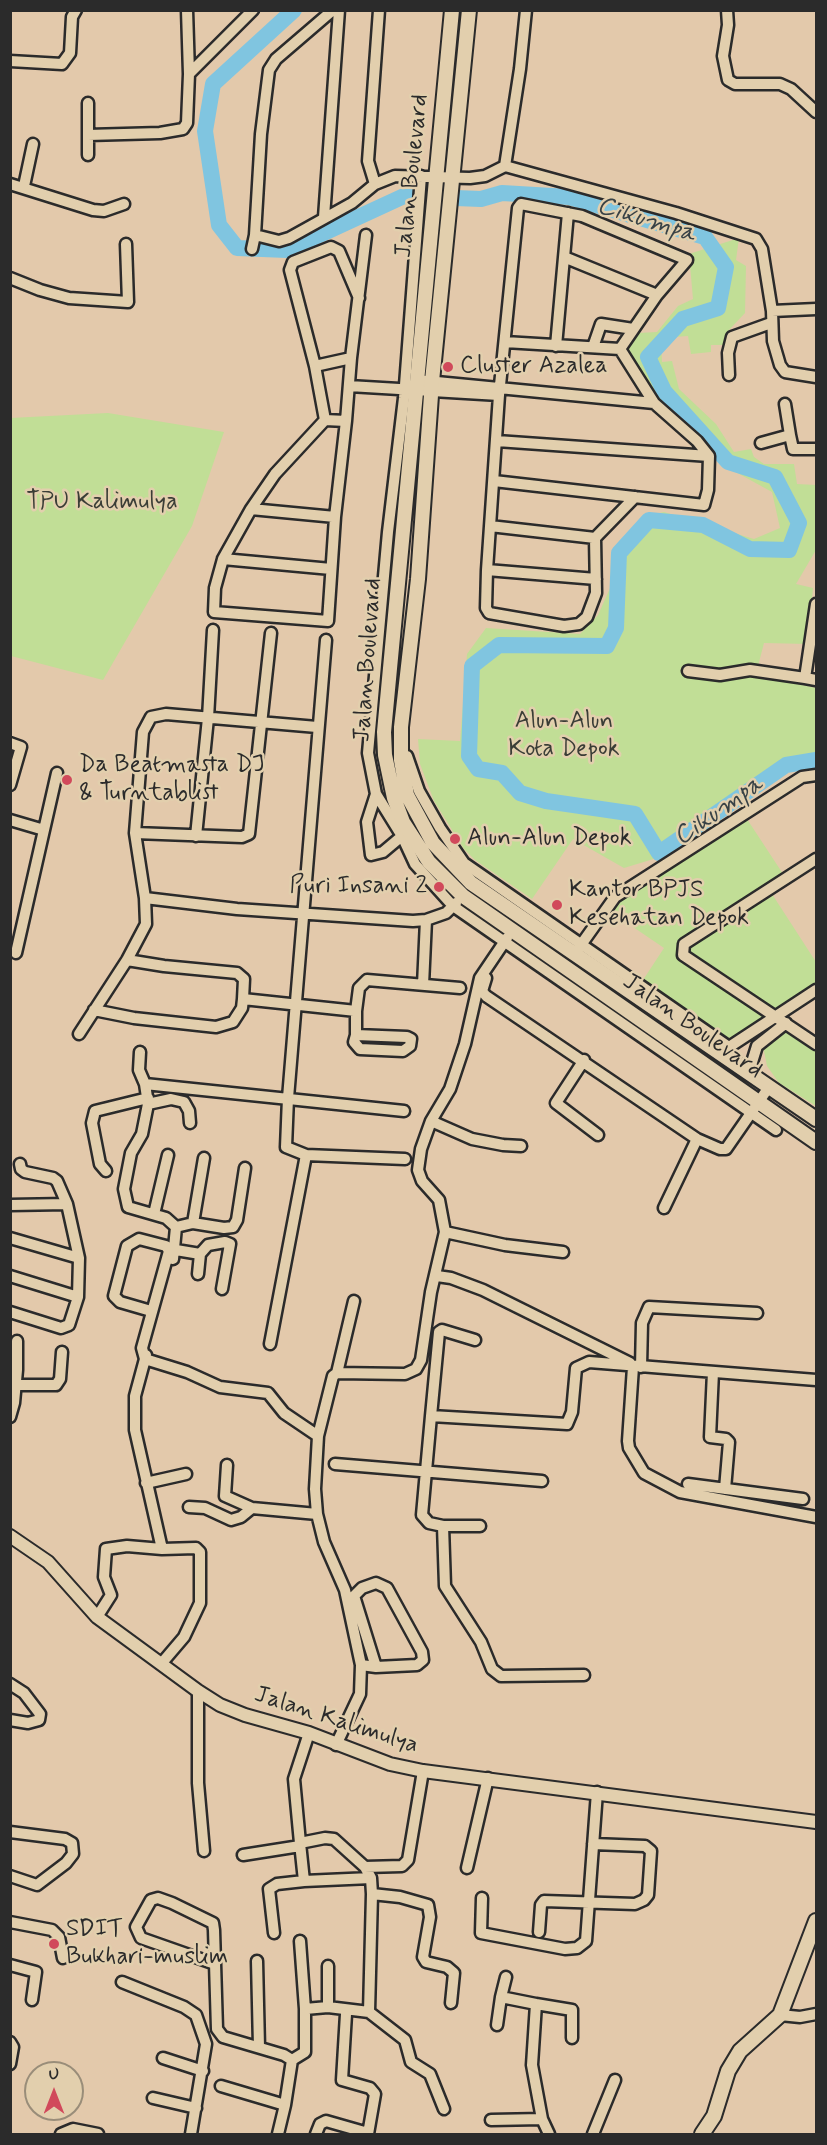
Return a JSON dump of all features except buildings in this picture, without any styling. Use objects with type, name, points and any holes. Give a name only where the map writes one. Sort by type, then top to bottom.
[{"type":"main road","name":"Jalan Boulevard","points":[[452,10],[428,177],[384,732],[385,755],[394,798],[403,822],[458,901],[509,939],[756,1106],[816,1142]]},
{"type":"main road","name":"Jalan Boulevard","points":[[469,10],[431,385],[418,579],[401,727],[401,760],[406,795],[420,822],[449,863],[471,883],[577,949],[725,1050],[749,1072],[816,1119]]},
{"type":"main road","points":[[702,2134],[714,2116],[728,2071],[740,2051],[780,2015],[815,1928]]},
{"type":"street","points":[[10,61],[62,64],[69,53],[72,17],[76,10]]},
{"type":"street","points":[[88,135],[160,133],[183,129],[187,123],[189,74],[186,10]]},
{"type":"street","points":[[189,74],[253,10]]},
{"type":"street","points":[[333,10],[276,59],[269,70],[261,134],[253,242],[279,241],[289,238],[352,203],[375,184],[395,176],[451,178],[485,176],[504,166],[676,213],[756,239],[762,249],[772,311],[771,323],[780,365],[785,372],[816,377]]},
{"type":"street","points":[[324,217],[339,10]]},
{"type":"street","points":[[375,184],[368,161],[379,10]]},
{"type":"street","points":[[504,166],[520,69],[526,10]]},
{"type":"street","points":[[727,10],[729,25],[723,56],[728,80],[735,84],[780,84],[791,89],[816,112]]},
{"type":"street","points":[[88,103],[88,155]]},
{"type":"street","points":[[24,186],[33,144]]},
{"type":"street","points":[[10,184],[24,186],[93,210],[104,211],[124,204]]},
{"type":"street","points":[[620,349],[657,295],[687,260],[568,213],[521,204],[518,208],[499,392],[487,570],[486,608],[489,613],[564,626],[579,624],[586,617],[596,593],[596,538],[634,496]]},
{"type":"street","points":[[556,346],[568,213]]},
{"type":"street","points":[[346,421],[325,420],[275,474],[251,509],[223,559],[216,588],[214,612],[328,621],[335,517],[346,421],[351,358],[366,235]]},
{"type":"street","points":[[10,278],[69,298],[128,302],[126,244]]},
{"type":"street","points":[[325,420],[315,366],[290,270],[294,262],[331,247],[339,250],[360,299]]},
{"type":"street","points":[[564,257],[657,295]]},
{"type":"street","points":[[772,311],[816,309]]},
{"type":"street","points":[[729,375],[728,353],[732,337],[771,323]]},
{"type":"street","points":[[593,347],[601,324],[633,329]]},
{"type":"street","points":[[505,342],[620,349]]},
{"type":"street","points":[[494,481],[704,505],[708,490],[709,456],[698,441],[654,403],[620,349]]},
{"type":"street","points":[[315,366],[351,358]]},
{"type":"street","points":[[349,386],[431,385],[654,403]]},
{"type":"street","points":[[412,386],[368,753],[376,794],[402,836],[415,864],[458,901]]},
{"type":"street","points":[[785,404],[793,449],[816,449]]},
{"type":"street","points":[[761,443],[789,435]]},
{"type":"street","points":[[497,441],[709,456]]},
{"type":"street","points":[[251,509],[335,517]]},
{"type":"street","points":[[490,526],[596,538]]},
{"type":"street","points":[[223,559],[331,569]]},
{"type":"street","points":[[487,570],[596,579]]},
{"type":"street","points":[[805,678],[813,642],[816,604]]},
{"type":"street","points":[[196,836],[208,718],[213,630]]},
{"type":"street","points":[[135,833],[242,837],[249,834],[271,633]]},
{"type":"street","points":[[326,640],[317,726],[286,1148],[306,1155],[405,1159]]},
{"type":"street","points":[[688,671],[720,675],[750,670],[816,680]]},
{"type":"street","points":[[79,1034],[127,960],[146,924],[145,898],[135,833],[143,732],[151,717],[166,714],[317,726]]},
{"type":"street","points":[[10,785],[16,745]]},
{"type":"street","points":[[407,756],[419,791],[440,828],[464,863],[577,949],[615,897],[802,777],[816,775]]},
{"type":"street","points":[[16,953],[57,773]]},
{"type":"street","points":[[376,794],[367,822],[371,855],[383,852],[402,836]]},
{"type":"street","points":[[10,820],[44,830]]},
{"type":"street","points":[[816,859],[684,944],[683,955],[777,1015],[816,1044]]},
{"type":"street","points":[[145,898],[304,913],[426,920],[446,913],[471,883]]},
{"type":"street","points":[[423,985],[426,920]]},
{"type":"street","points":[[509,939],[485,979],[482,991],[697,1139],[726,1149],[769,1087]]},
{"type":"street","points":[[337,1373],[405,1374],[416,1369],[421,1360],[431,1292],[437,1276],[445,1232],[439,1200],[423,1181],[418,1170],[421,1149],[431,1121],[450,1089],[465,1044],[480,978],[509,939]]},
{"type":"street","points":[[94,1010],[134,1018],[216,1027],[233,1022],[242,1008],[244,979],[237,973],[127,960]]},
{"type":"street","points":[[356,1035],[356,1011],[359,988],[363,981],[460,988]]},
{"type":"street","points":[[725,1050],[816,990]]},
{"type":"street","points":[[243,999],[356,1011]]},
{"type":"street","points":[[749,1072],[757,1046],[786,1023]]},
{"type":"street","points":[[140,1052],[140,1070],[148,1101],[142,1134],[130,1153],[124,1189],[128,1207],[166,1218],[176,1227],[176,1250],[135,1396],[135,1430],[162,1549]]},
{"type":"street","points":[[584,1060],[556,1102],[559,1108],[598,1135]]},
{"type":"street","points":[[145,1084],[404,1111]]},
{"type":"street","points":[[106,1171],[100,1164],[92,1123],[95,1111],[171,1099],[184,1102],[189,1111],[190,1123]]},
{"type":"street","points":[[756,1106],[776,1130]]},
{"type":"street","points":[[431,1121],[472,1139],[521,1146]]},
{"type":"street","points":[[664,1208],[697,1139]]},
{"type":"street","points":[[154,1214],[168,1155]]},
{"type":"street","points":[[270,1344],[306,1155]]},
{"type":"street","points":[[193,1223],[204,1158]]},
{"type":"street","points":[[10,1312],[61,1328],[69,1325],[78,1297],[79,1258],[67,1203],[57,1181],[53,1178],[25,1173],[20,1164]]},
{"type":"street","points":[[176,1227],[193,1223],[224,1228],[233,1227],[237,1220],[244,1168]]},
{"type":"street","points":[[10,1204],[67,1203]]},
{"type":"street","points":[[445,1232],[505,1245],[563,1252]]},
{"type":"street","points":[[10,1238],[79,1258]]},
{"type":"street","points":[[145,1359],[142,1348],[169,1251],[166,1246],[139,1239],[127,1246],[114,1296],[120,1302],[151,1311]]},
{"type":"street","points":[[198,1274],[200,1254],[208,1245],[225,1242],[230,1244],[222,1289]]},
{"type":"street","points":[[176,1250],[200,1254]]},
{"type":"street","points":[[10,1276],[78,1297]]},
{"type":"street","points":[[437,1276],[451,1278],[483,1290],[637,1367]]},
{"type":"street","points":[[336,1745],[360,1694],[361,1665],[345,1590],[324,1542],[317,1514],[315,1489],[318,1436],[333,1376],[337,1373],[354,1301]]},
{"type":"street","points":[[757,1313],[649,1306],[642,1323],[629,1448],[644,1473],[655,1482],[680,1492],[816,1517]]},
{"type":"street","points":[[475,1340],[442,1330],[439,1332],[425,1471],[424,1520],[442,1526],[480,1526]]},
{"type":"street","points":[[10,1418],[16,1385],[14,1370],[17,1341]]},
{"type":"street","points":[[16,1385],[56,1385],[60,1379],[62,1352]]},
{"type":"street","points":[[145,1359],[187,1372],[220,1387],[268,1393],[284,1413],[318,1436]]},
{"type":"street","points":[[431,1416],[567,1425],[572,1412],[576,1368],[589,1362],[816,1380]]},
{"type":"street","points":[[713,1372],[710,1437],[726,1438],[729,1442],[725,1489]]},
{"type":"street","points":[[335,1464],[542,1480]]},
{"type":"street","points":[[227,1465],[225,1496],[252,1508],[317,1514]]},
{"type":"street","points":[[146,1483],[186,1474]]},
{"type":"street","points":[[688,1484],[803,1499]]},
{"type":"street","points":[[189,1507],[204,1508],[231,1520],[241,1517],[252,1508]]},
{"type":"street","points":[[442,1526],[445,1586],[481,1642],[494,1673],[501,1676],[584,1676]]},
{"type":"street","name":"Jalan Kalimulya","points":[[16,1539],[48,1562],[98,1617],[220,1705],[245,1715],[309,1733],[390,1764],[423,1771],[597,1792],[731,1813],[816,1822]]},
{"type":"street","points":[[98,1617],[111,1594],[104,1577],[106,1550],[128,1546],[162,1549],[196,1548],[200,1552],[200,1603],[184,1637],[161,1664]]},
{"type":"street","points":[[361,1665],[376,1667],[417,1665],[423,1660],[423,1655],[387,1588],[376,1583],[362,1588],[354,1596],[376,1667]]},
{"type":"street","points":[[10,1684],[24,1693],[40,1714],[39,1720],[28,1723],[10,1720]]},
{"type":"street","points":[[198,1690],[198,1783],[204,1851]]},
{"type":"street","points":[[304,1881],[294,1779],[309,1733]]},
{"type":"street","points":[[366,1867],[402,1866],[408,1860],[423,1771]]},
{"type":"street","points":[[467,1868],[488,1778]]},
{"type":"street","points":[[482,1898],[481,1933],[565,1949],[577,1948],[586,1941],[597,1792]]},
{"type":"street","points":[[10,1832],[65,1839],[72,1843],[73,1854],[66,1863],[37,1885],[10,1876]]},
{"type":"street","points":[[243,1855],[334,1839],[366,1867],[371,1878],[372,1894],[369,2012]]},
{"type":"street","points":[[539,1932],[541,1905],[544,1901],[635,1904],[644,1900],[648,1895],[651,1851],[645,1846],[593,1844]]},
{"type":"street","points":[[274,1933],[269,1889],[278,1884],[304,1881],[371,1878]]},
{"type":"street","points":[[372,1894],[412,1899],[428,1905],[430,1917],[423,1957],[426,1962],[447,1967],[454,1973],[451,2003]]},
{"type":"street","points":[[214,1964],[141,1938],[136,1927],[151,1900],[158,1898],[172,1903],[213,1923],[217,2029],[223,2037],[284,2055],[292,2060]]},
{"type":"street","points":[[10,1922],[52,1930],[59,1937],[63,1958]]},
{"type":"street","points":[[278,2134],[292,2060],[305,2052],[305,2009],[300,1941]]},
{"type":"street","points":[[257,1961],[259,2047]]},
{"type":"street","points":[[10,1965],[36,1972],[32,2000]]},
{"type":"street","points":[[328,1966],[328,2007]]},
{"type":"street","points":[[497,2025],[506,1977]]},
{"type":"street","points":[[122,1982],[184,2007],[196,2015],[206,2044],[191,2134]]},
{"type":"street","points":[[501,1997],[572,2010],[572,2038]]},
{"type":"street","points":[[536,2004],[532,2065],[542,2119],[549,2134]]},
{"type":"street","points":[[305,2009],[328,2007],[369,2012],[405,2040],[411,2062],[430,2074],[444,2109]]},
{"type":"street","points":[[316,2134],[320,2124],[326,2121],[368,2134],[375,2094],[370,2088],[342,2080],[346,2014]]},
{"type":"street","points":[[780,2015],[800,2017],[816,2014]]},
{"type":"street","points":[[10,2042],[13,2047],[10,2064]]},
{"type":"street","points":[[163,2058],[203,2071]]},
{"type":"street","points":[[593,2134],[615,2080]]},
{"type":"street","points":[[221,2086],[285,2105]]},
{"type":"street","points":[[153,2098],[196,2108]]},
{"type":"street","points":[[491,2120],[542,2119]]},
{"type":"street","points":[[61,2134],[73,2129],[98,2134]]},
{"type":"green space","name":"Alun-Alun Kota Depok","points":[[739,238],[736,260],[746,266],[745,313],[729,330],[727,345],[711,345],[711,352],[691,354],[688,336],[661,338],[662,362],[672,361],[679,389],[716,424],[734,452],[751,449],[754,457],[764,464],[794,464],[797,484],[816,485],[816,550],[796,584],[813,588],[808,644],[764,643],[758,666],[800,675],[798,684],[816,688],[816,762],[786,767],[734,799],[725,811],[660,857],[624,868],[573,839],[532,899],[475,860],[464,849],[434,801],[420,764],[418,739],[460,741],[467,654],[486,628],[580,634],[598,615],[642,517],[664,512],[754,539],[780,528],[772,492],[732,470],[657,401],[626,350],[638,333],[657,332],[678,306],[693,299],[689,254]]},
{"type":"green space","name":"TPU Kalimulya","points":[[108,413],[224,432],[192,526],[103,680],[11,656],[10,418]]},
{"type":"green space","points":[[745,816],[789,883],[772,894],[816,962],[816,985],[738,1036],[728,1038],[643,980],[664,948],[611,912],[617,901]]},
{"type":"green space","points":[[787,1028],[816,1049],[816,1106],[779,1083],[767,1066],[763,1046]]},
{"type":"waterway","name":"Cikumpa","points":[[294,10],[213,84],[205,131],[219,225],[237,248],[287,250],[404,196],[481,199],[502,193],[569,197],[705,237],[726,267],[718,308],[683,319],[648,357],[664,391],[728,462],[775,477],[799,523],[789,550],[750,549],[703,525],[649,520],[619,553],[616,628],[607,646],[499,645],[472,666],[469,756],[478,769],[502,773],[520,793],[546,801],[635,814],[659,853],[786,765],[816,760]]},
{"type":"place","name":"Cluster Azalea","points":[[448,367]]},
{"type":"place","name":"Da Beatmasta DJ & Turntablist","points":[[67,780]]},
{"type":"place","name":"Alun-Alun Depok","points":[[455,839]]},
{"type":"place","name":"Puri Insani 2","points":[[439,887]]},
{"type":"place","name":"Kantor BPJS Kesehatan Depok","points":[[557,905]]},
{"type":"place","name":"SDIT Bukhari-muslim","points":[[54,1944]]}]
